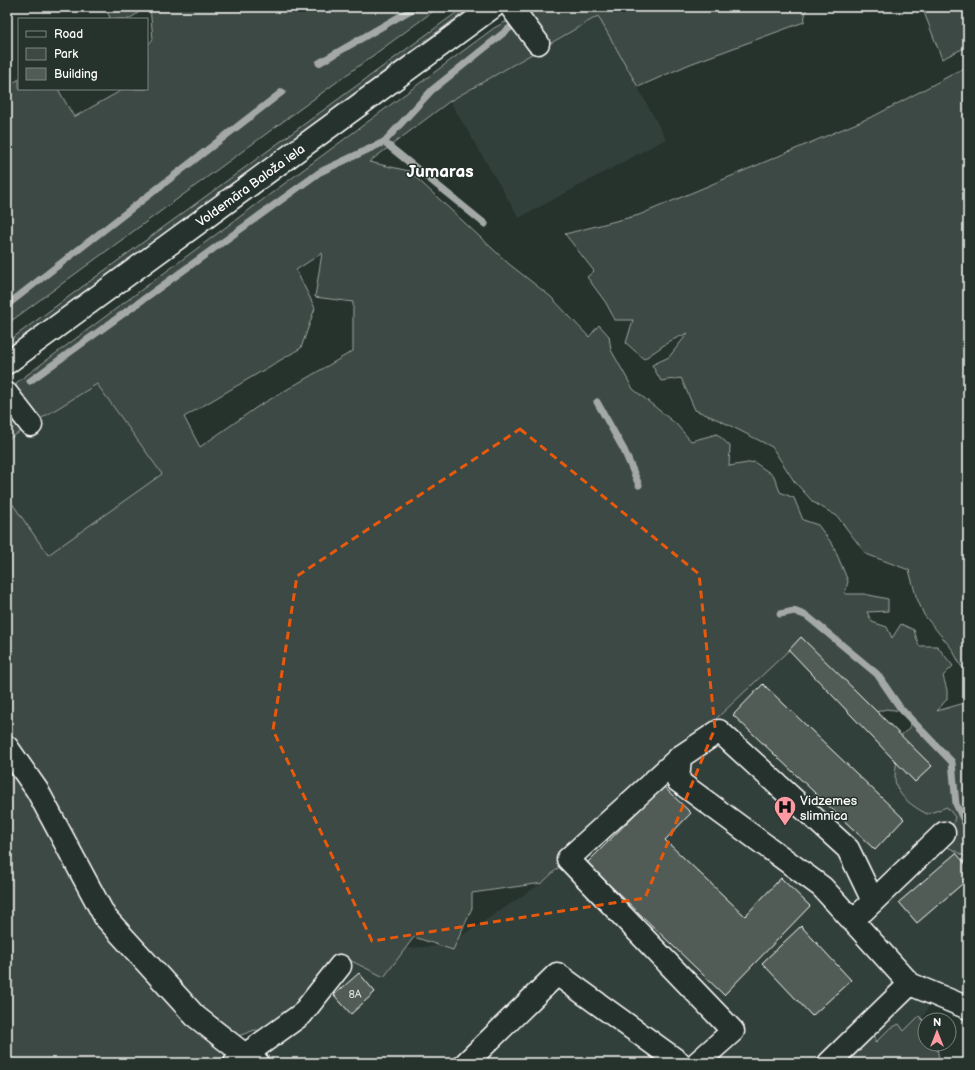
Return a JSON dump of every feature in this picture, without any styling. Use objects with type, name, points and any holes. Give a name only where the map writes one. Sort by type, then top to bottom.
[{"type":"main road","name":"Voldemāra Baloža iela","points":[[7,363],[493,7]]},
{"type":"main road","points":[[510,7],[538,43]]},
{"type":"main road","points":[[7,394],[31,425]]},
{"type":"main road","points":[[697,1063],[733,1031],[568,859],[680,757],[719,731],[848,849],[873,901]]},
{"type":"main road","points":[[7,747],[37,790],[105,917],[195,1016],[246,1060],[302,1014],[340,966]]},
{"type":"main road","points":[[680,757],[678,781],[822,887],[910,984],[968,1008]]},
{"type":"main road","points":[[852,921],[944,833]]},
{"type":"main road","points":[[466,1063],[556,974],[680,1063]]},
{"type":"main road","points":[[829,1063],[910,984]]},
{"type":"highlighted area","points":[[520,429],[699,574],[715,728],[645,898],[372,941],[273,730],[297,576]]},
{"type":"shaded area","points":[[599,16],[666,139],[519,218],[450,101]]},
{"type":"shaded area","points":[[97,384],[203,532],[69,582],[33,537],[7,497],[7,440]]},
{"type":"shaded area","name":"Vidzemes slimnīca","points":[[801,637],[932,766],[968,795],[968,998],[938,987],[926,1012],[917,1012],[917,1030],[901,1063],[229,1063],[310,993],[337,954],[448,945],[542,883]]},
{"type":"green space","points":[[104,7],[147,7],[130,18],[109,18],[110,17]]},
{"type":"green space","points":[[150,7],[439,7],[7,324],[7,87],[18,80],[18,90],[59,90],[74,117],[122,90],[148,90],[148,45],[153,39]]},
{"type":"green space","points":[[464,7],[471,7],[7,350],[7,342]]},
{"type":"green space","points":[[531,7],[811,7],[806,10],[804,22],[690,64],[638,87],[598,16],[450,101],[369,162],[409,171],[509,264],[551,297],[589,337],[599,325],[609,336],[611,350],[633,389],[676,424],[691,441],[717,434],[730,446],[729,466],[754,462],[774,476],[780,492],[794,498],[803,520],[818,525],[833,545],[848,581],[845,594],[864,594],[888,599],[888,611],[867,612],[872,622],[887,627],[892,638],[901,624],[914,630],[919,646],[937,646],[953,666],[943,676],[947,690],[947,699],[937,711],[968,702],[968,860],[941,842],[952,828],[955,817],[947,807],[927,814],[906,800],[896,785],[895,773],[898,751],[896,739],[910,728],[910,712],[886,709],[867,715],[793,650],[789,650],[542,883],[472,893],[472,908],[453,950],[414,937],[384,977],[337,954],[310,993],[309,1022],[291,1036],[255,1030],[230,1039],[222,1063],[7,1063],[7,496],[48,555],[162,474],[97,384],[37,421],[18,395],[16,383],[494,28],[505,22],[514,24],[538,47],[548,39],[530,18]],"holes":[[[322,253],[315,297],[353,302],[353,351],[257,407],[200,447],[184,417],[301,348],[315,308],[296,270]]]},
{"type":"green space","points":[[922,7],[968,7],[968,46],[942,59]]},
{"type":"green space","points":[[968,66],[968,670],[961,666],[952,649],[924,615],[916,596],[909,570],[866,554],[837,516],[813,502],[794,481],[772,447],[721,421],[695,410],[681,378],[661,381],[652,365],[669,357],[688,333],[670,341],[644,359],[626,343],[633,320],[615,320],[606,303],[587,277],[594,271],[565,234],[639,215],[876,115]]},
{"type":"green space","points":[[7,407],[23,430],[7,440]]},
{"type":"green space","points":[[917,1018],[917,1052],[938,1052],[940,1063],[846,1063],[840,1055],[857,1036],[875,1037],[875,1043],[889,1029],[899,1024],[904,1031]]},
{"type":"building","points":[[801,637],[932,766],[915,782],[789,650]]},
{"type":"building","points":[[763,684],[904,819],[875,850],[733,715]]},
{"type":"building","points":[[663,786],[691,813],[665,840],[745,916],[781,878],[810,906],[724,995],[587,863]]},
{"type":"building","points":[[956,853],[968,867],[968,879],[917,923],[899,902]]},
{"type":"building","points":[[801,926],[851,980],[812,1016],[762,963]]},
{"type":"building","points":[[359,973],[375,992],[351,1014],[334,995]]},
{"type":"waterway","points":[[319,63],[416,7]]},
{"type":"waterway","points":[[30,381],[320,172],[384,142],[432,90],[511,27]]},
{"type":"waterway","points":[[7,305],[282,92]]},
{"type":"waterway","points":[[384,142],[485,224]]},
{"type":"waterway","points":[[597,402],[624,450],[639,485]]},
{"type":"waterway","points":[[780,614],[794,611],[807,616],[877,674],[901,709],[952,762],[956,804],[968,829]]},
{"type":"place","name":"Vidzemes slimnīca","points":[[785,826]]},
{"type":"district","name":"Jumaras","points":[[440,171]]}]
